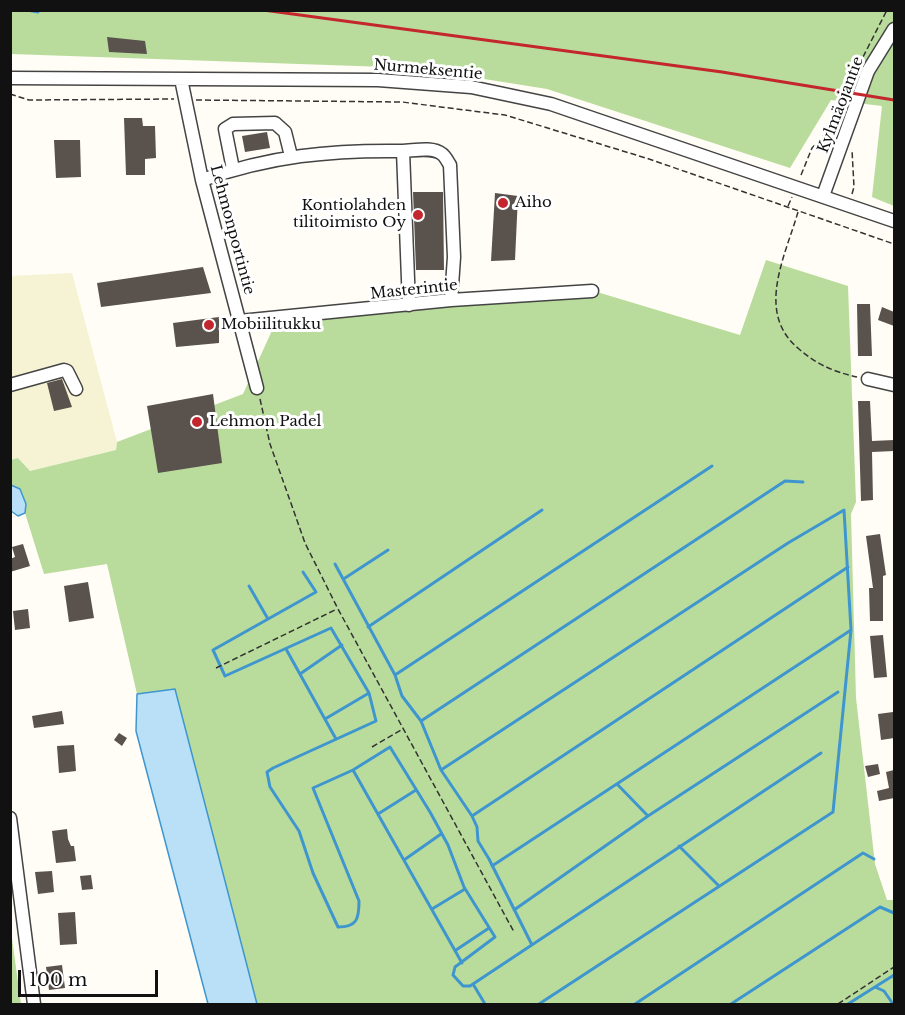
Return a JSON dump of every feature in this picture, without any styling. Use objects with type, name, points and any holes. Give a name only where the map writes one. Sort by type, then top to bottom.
[{"type":"street","name":"Kylmäojantie","points":[[823,196],[868,70],[894,28]]},
{"type":"street","name":"Nurmeksentie","points":[[10,78],[378,80],[471,87],[551,104],[894,221]]},
{"type":"street","name":"Lehmonportintie","points":[[182,79],[183,99],[202,180],[257,388]]},
{"type":"street","points":[[233,170],[225,129],[233,124],[275,123],[285,132],[291,156]]},
{"type":"street","points":[[202,180],[291,156],[433,150],[442,154],[450,165],[454,257],[451,300]]},
{"type":"street","points":[[403,151],[409,305]]},
{"type":"street","name":"Masterintie","points":[[240,321],[451,300],[592,291]]},
{"type":"street","points":[[10,385],[64,370],[67,371],[76,389]]},
{"type":"street","points":[[868,379],[894,385]]},
{"type":"street","points":[[10,818],[34,1005]]},
{"type":"path","points":[[862,62],[880,18],[886,10]]},
{"type":"path","points":[[10,94],[29,100],[171,99]]},
{"type":"path","points":[[195,100],[402,102],[505,115],[649,159],[894,244]]},
{"type":"path","points":[[801,175],[812,148],[844,111]]},
{"type":"path","points":[[852,148],[854,187],[852,194]]},
{"type":"path","points":[[788,207],[793,195]]},
{"type":"path","points":[[798,211],[775,290],[775,315],[786,339],[812,360],[837,373],[868,379]]},
{"type":"path","points":[[257,388],[270,444],[305,543],[402,729],[514,932]]},
{"type":"path","points":[[216,668],[338,609]]},
{"type":"path","points":[[372,747],[402,729]]},
{"type":"path","points":[[838,1005],[894,967]]},
{"type":"shaded area","points":[[72,273],[117,442],[116,450],[30,471],[18,458],[11,460],[10,276]]},
{"type":"green space","points":[[11,11],[894,11],[894,206],[872,197],[882,106],[831,100],[790,168],[547,89],[415,68],[11,54]]},
{"type":"green space","points":[[766,260],[848,286],[856,502],[851,514],[856,698],[875,864],[887,900],[894,900],[894,1004],[257,1004],[175,689],[137,694],[107,564],[44,574],[25,513],[26,504],[20,489],[11,485],[10,460],[18,458],[30,471],[116,450],[117,442],[243,394],[275,324],[597,292],[740,335]]},
{"type":"green space","points":[[11,931],[21,1004],[11,1004]]},
{"type":"water","points":[[11,485],[20,489],[26,504],[25,513],[18,516],[11,511]]},
{"type":"water","points":[[175,689],[257,1004],[208,1004],[136,731],[137,694]]},
{"type":"building","points":[[107,37],[145,41],[147,54],[109,52]]},
{"type":"building","points":[[124,118],[142,118],[143,126],[155,126],[156,158],[145,159],[145,175],[126,175]]},
{"type":"building","points":[[267,132],[270,148],[245,152],[242,136]]},
{"type":"building","points":[[54,140],[80,140],[81,177],[56,178]]},
{"type":"building","points":[[413,192],[443,192],[444,270],[416,270]]},
{"type":"building","points":[[495,193],[518,196],[515,260],[491,261]]},
{"type":"building","points":[[203,267],[211,293],[101,307],[97,283]]},
{"type":"building","points":[[857,304],[870,304],[872,356],[858,356]]},
{"type":"building","points":[[882,307],[894,312],[894,326],[878,320]]},
{"type":"building","points":[[219,317],[219,343],[176,347],[173,323]]},
{"type":"building","points":[[62,379],[72,407],[54,411],[47,383]]},
{"type":"building","points":[[213,394],[222,463],[158,473],[147,406]]},
{"type":"building","points":[[858,401],[870,401],[872,441],[894,440],[894,451],[872,452],[873,500],[861,501]]},
{"type":"building","points":[[880,534],[886,575],[883,576],[883,621],[870,621],[869,588],[873,588],[866,536]]},
{"type":"building","points":[[23,544],[30,566],[10,572],[10,559],[15,557],[12,547]]},
{"type":"building","points":[[88,582],[94,618],[69,622],[64,586]]},
{"type":"building","points":[[28,609],[30,628],[15,630],[13,611]]},
{"type":"building","points":[[883,635],[887,677],[874,678],[870,636]]},
{"type":"building","points":[[62,711],[64,724],[34,728],[32,716]]},
{"type":"building","points":[[893,712],[894,738],[881,740],[878,714]]},
{"type":"building","points":[[119,733],[127,738],[122,746],[114,740]]},
{"type":"building","points":[[74,745],[76,771],[59,773],[57,746]]},
{"type":"building","points":[[878,764],[880,774],[868,777],[865,766]]},
{"type":"building","points":[[894,770],[894,798],[879,801],[877,791],[889,788],[886,772]]},
{"type":"building","points":[[67,829],[68,839],[71,846],[74,846],[76,861],[56,863],[52,831]]},
{"type":"building","points":[[52,871],[54,892],[38,894],[35,872]]},
{"type":"building","points":[[91,875],[93,889],[82,890],[80,876]]},
{"type":"building","points":[[75,912],[77,944],[60,945],[58,913]]},
{"type":"building","points":[[62,965],[65,988],[49,990],[46,967]]},
{"type":"waterway","points":[[27,10],[38,12]]},
{"type":"waterway","points":[[395,675],[712,466]]},
{"type":"waterway","points":[[421,721],[785,481],[803,482]]},
{"type":"waterway","points":[[368,627],[542,510]]},
{"type":"waterway","points":[[441,770],[788,543],[844,510],[851,630],[833,812],[539,1004]]},
{"type":"waterway","points":[[345,578],[388,550]]},
{"type":"waterway","points":[[335,564],[395,675],[402,696],[421,721],[441,770],[472,816],[477,827],[478,841],[531,943]]},
{"type":"waterway","points":[[472,816],[848,567]]},
{"type":"waterway","points":[[303,572],[316,592],[213,650],[225,676],[331,628],[369,693],[376,721],[273,768],[267,772],[270,787],[299,831],[313,873],[338,927],[344,927],[356,921],[359,901],[313,788],[353,770],[390,747],[430,812],[448,845],[464,887],[495,937],[455,967],[453,975],[463,986],[470,986],[821,753]]},
{"type":"waterway","points":[[249,586],[268,619]]},
{"type":"waterway","points":[[492,866],[851,630]]},
{"type":"waterway","points":[[300,674],[342,645]]},
{"type":"waterway","points":[[286,649],[336,739]]},
{"type":"waterway","points":[[514,910],[648,816],[838,692]]},
{"type":"waterway","points":[[325,719],[369,693]]},
{"type":"waterway","points":[[353,770],[462,963]]},
{"type":"waterway","points":[[617,784],[648,816]]},
{"type":"waterway","points":[[378,814],[416,790]]},
{"type":"waterway","points":[[404,860],[441,834]]},
{"type":"waterway","points":[[679,846],[719,886]]},
{"type":"waterway","points":[[635,1004],[863,853],[874,859]]},
{"type":"waterway","points":[[432,909],[465,889]]},
{"type":"waterway","points":[[731,1004],[880,907],[894,913]]},
{"type":"waterway","points":[[456,950],[489,928]]},
{"type":"waterway","points":[[848,1004],[894,975]]},
{"type":"waterway","points":[[473,984],[485,1004]]},
{"type":"waterway","points":[[875,987],[884,991],[893,1004]]},
{"type":"railway","points":[[263,10],[722,72],[894,100]]},
{"type":"place","name":"Aiho","points":[[503,203]]},
{"type":"place","name":"Kontiolahden tilitoimisto Oy","points":[[418,215]]},
{"type":"place","name":"Mobiilitukku","points":[[209,325]]},
{"type":"place","name":"Lehmon Padel","points":[[197,422]]}]
